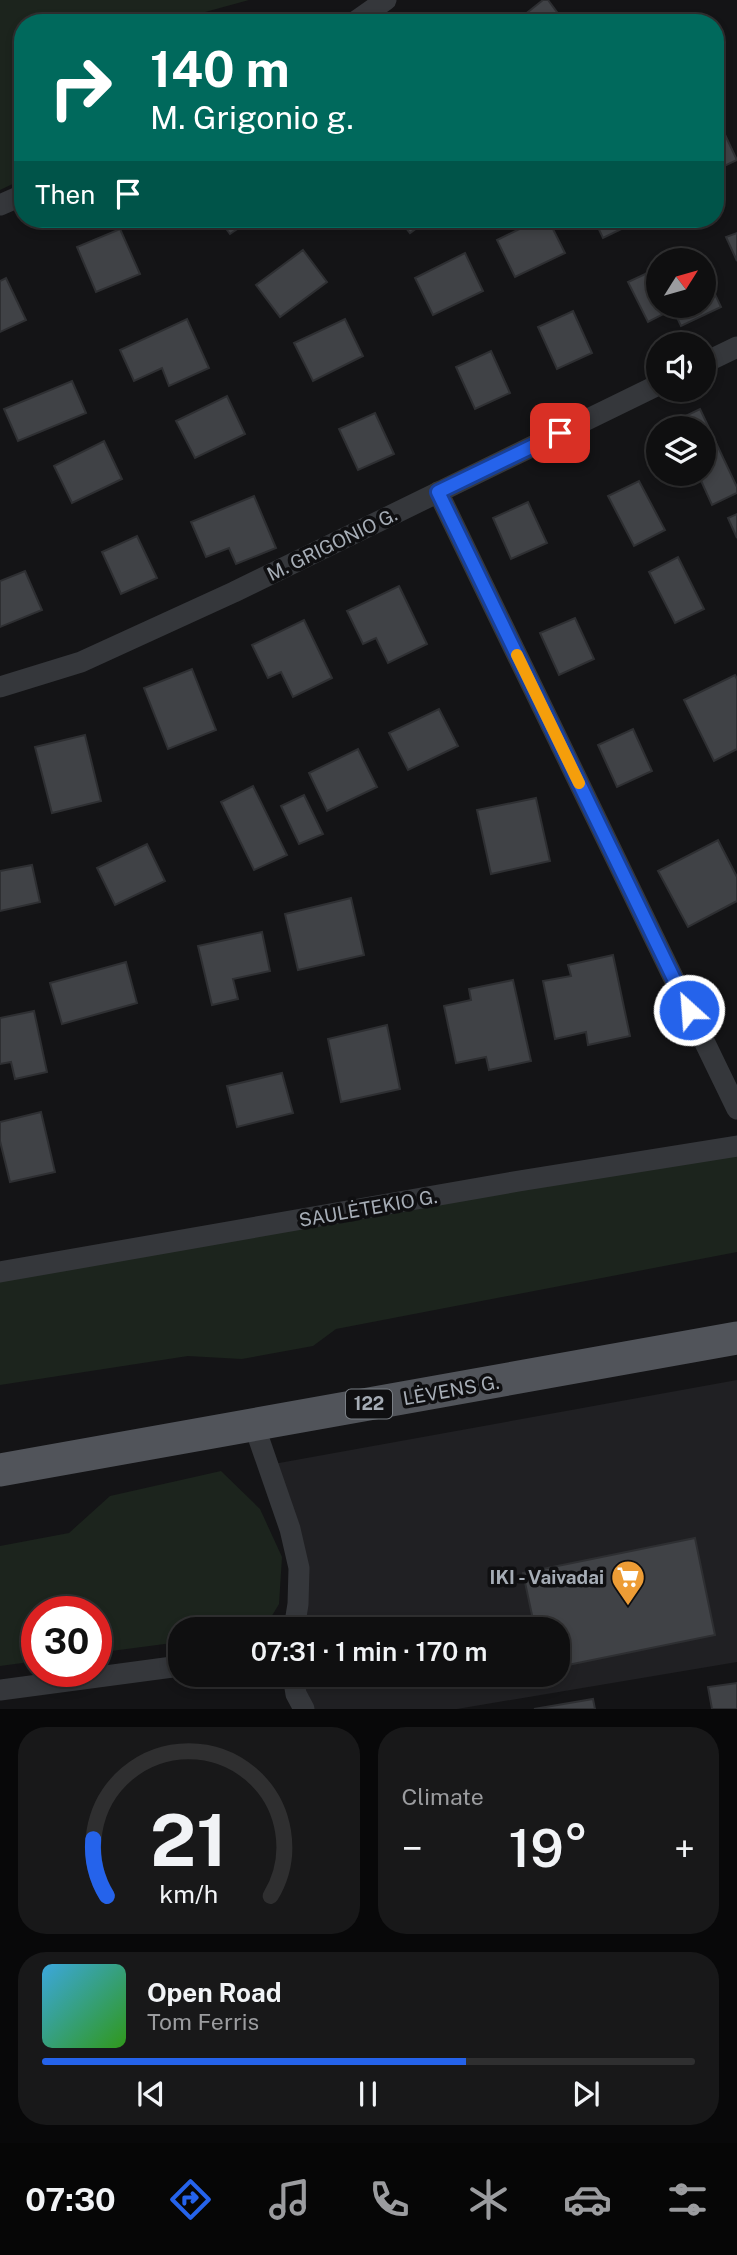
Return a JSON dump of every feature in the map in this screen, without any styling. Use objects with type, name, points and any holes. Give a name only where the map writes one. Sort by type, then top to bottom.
[{"type":"main road","name":"LĖVENS G.","points":[[0,1470],[737,1338]]},
{"type":"street","points":[[365,14],[386,0]]},
{"type":"street","points":[[716,357],[737,347]]},
{"type":"street","name":"M. GRIGONIO G.","points":[[0,687],[93,657],[234,592],[646,391]]},
{"type":"street","points":[[438,492],[737,1109]]},
{"type":"street","name":"SAULĖTEKIO G.","points":[[0,1272],[737,1146]]},
{"type":"street","points":[[254,1425],[290,1529],[299,1568],[296,1617]]},
{"type":"street","points":[[0,1690],[168,1668]]},
{"type":"street","points":[[295,1687],[304,1709]]},
{"type":"shaded area","points":[[0,0],[249,0],[198,14],[14,14],[14,183],[0,190]]},
{"type":"shaded area","points":[[737,1146],[737,1252],[336,1329],[313,1346],[242,1359],[188,1356],[0,1385],[0,1272]]},
{"type":"shaded area","points":[[737,1380],[737,1662],[457,1709],[304,1709],[297,1687],[570,1687],[570,1617],[296,1617],[298,1604],[268,1465]]},
{"type":"shaded area","points":[[221,1471],[260,1509],[282,1557],[279,1604],[271,1617],[168,1617],[168,1644],[112,1651],[112,1596],[21,1596],[21,1663],[0,1666],[0,1546],[69,1533],[110,1496]]},
{"type":"building","points":[[543,0],[548,0],[558,14],[526,14]]},
{"type":"building","points":[[724,133],[737,160],[724,166]]},
{"type":"building","points":[[226,228],[239,228],[230,234]]},
{"type":"building","points":[[522,228],[552,228],[565,253],[515,277],[497,240]]},
{"type":"building","points":[[598,228],[624,228],[603,238]]},
{"type":"building","points":[[120,229],[140,274],[96,292],[77,247]]},
{"type":"building","points":[[737,233],[737,261],[726,237]]},
{"type":"building","points":[[303,250],[327,282],[280,317],[256,285]]},
{"type":"building","points":[[465,253],[483,291],[433,315],[415,278]]},
{"type":"building","points":[[646,274],[646,318],[628,282]]},
{"type":"building","points":[[6,278],[26,320],[0,332],[0,281]]},
{"type":"building","points":[[716,296],[721,307],[716,309]]},
{"type":"building","points":[[573,311],[592,353],[557,369],[538,327]]},
{"type":"building","points":[[677,318],[698,318],[681,326]]},
{"type":"building","points":[[187,319],[209,368],[169,386],[162,368],[134,381],[120,350]]},
{"type":"building","points":[[345,319],[363,356],[313,381],[294,343]]},
{"type":"building","points":[[491,351],[510,393],[475,409],[456,367]]},
{"type":"building","points":[[72,381],[86,413],[18,441],[4,409]]},
{"type":"building","points":[[227,396],[245,434],[195,458],[176,421]]},
{"type":"building","points":[[700,409],[703,416],[685,416]]},
{"type":"building","points":[[375,413],[394,454],[358,470],[339,429]]},
{"type":"building","points":[[104,441],[122,479],[72,503],[54,466]]},
{"type":"building","points":[[716,443],[737,487],[737,493],[712,505],[703,486],[716,486]]},
{"type":"building","points":[[639,481],[665,530],[634,546],[608,496]]},
{"type":"building","points":[[254,496],[276,548],[236,564],[229,548],[206,557],[191,522]]},
{"type":"building","points":[[528,502],[547,543],[511,559],[493,518]]},
{"type":"building","points":[[737,514],[737,538],[728,518]]},
{"type":"building","points":[[137,536],[157,578],[121,594],[102,552]]},
{"type":"building","points":[[678,557],[704,609],[675,623],[649,572]]},
{"type":"building","points":[[25,571],[42,610],[0,627],[0,581]]},
{"type":"building","points":[[399,586],[427,644],[388,663],[376,638],[363,644],[347,611]]},
{"type":"building","points":[[575,618],[594,659],[559,675],[540,633]]},
{"type":"building","points":[[304,620],[332,678],[293,697],[281,672],[268,678],[252,645]]},
{"type":"building","points":[[192,669],[216,730],[168,749],[144,688]]},
{"type":"building","points":[[735,675],[737,749],[714,761],[684,700]]},
{"type":"building","points":[[439,709],[458,746],[408,770],[389,733]]},
{"type":"building","points":[[633,729],[652,771],[617,787],[598,745]]},
{"type":"building","points":[[85,735],[101,801],[52,813],[35,747]]},
{"type":"building","points":[[358,749],[377,787],[327,811],[309,773]]},
{"type":"building","points":[[253,786],[287,855],[254,870],[221,802]]},
{"type":"building","points":[[304,795],[323,834],[299,844],[281,806]]},
{"type":"building","points":[[536,798],[550,861],[491,874],[477,810]]},
{"type":"building","points":[[718,840],[737,877],[737,901],[688,927],[658,871]]},
{"type":"building","points":[[147,844],[165,881],[115,905],[97,868]]},
{"type":"building","points":[[32,865],[40,902],[0,911],[0,871]]},
{"type":"building","points":[[351,898],[364,955],[298,970],[285,914]]},
{"type":"building","points":[[262,932],[270,971],[233,979],[238,999],[212,1005],[198,946]]},
{"type":"building","points":[[613,955],[630,1036],[588,1045],[586,1032],[555,1039],[543,981],[571,976],[568,965]]},
{"type":"building","points":[[126,962],[137,1003],[62,1024],[50,983]]},
{"type":"building","points":[[513,980],[531,1061],[489,1070],[486,1057],[456,1063],[444,1006],[471,1000],[469,989]]},
{"type":"building","points":[[34,1011],[47,1072],[15,1079],[11,1062],[0,1064],[0,1018]]},
{"type":"building","points":[[387,1025],[400,1089],[341,1102],[328,1039]]},
{"type":"building","points":[[282,1073],[293,1113],[237,1127],[227,1086]]},
{"type":"building","points":[[41,1112],[55,1172],[10,1182],[0,1141],[0,1122]]},
{"type":"building","points":[[695,1538],[715,1635],[570,1665],[570,1617],[532,1617],[523,1573]]},
{"type":"building","points":[[737,1683],[737,1709],[712,1709],[708,1687]]},
{"type":"building","points":[[593,1699],[595,1709],[534,1709]]},
{"type":"slow traffic","points":[[517,655],[579,783]]},
{"type":"place","name":"IKI - Vaivadai","points":[[628,1607]]},
{"type":"route","points":[[560,433],[438,492],[689,1010]]}]
